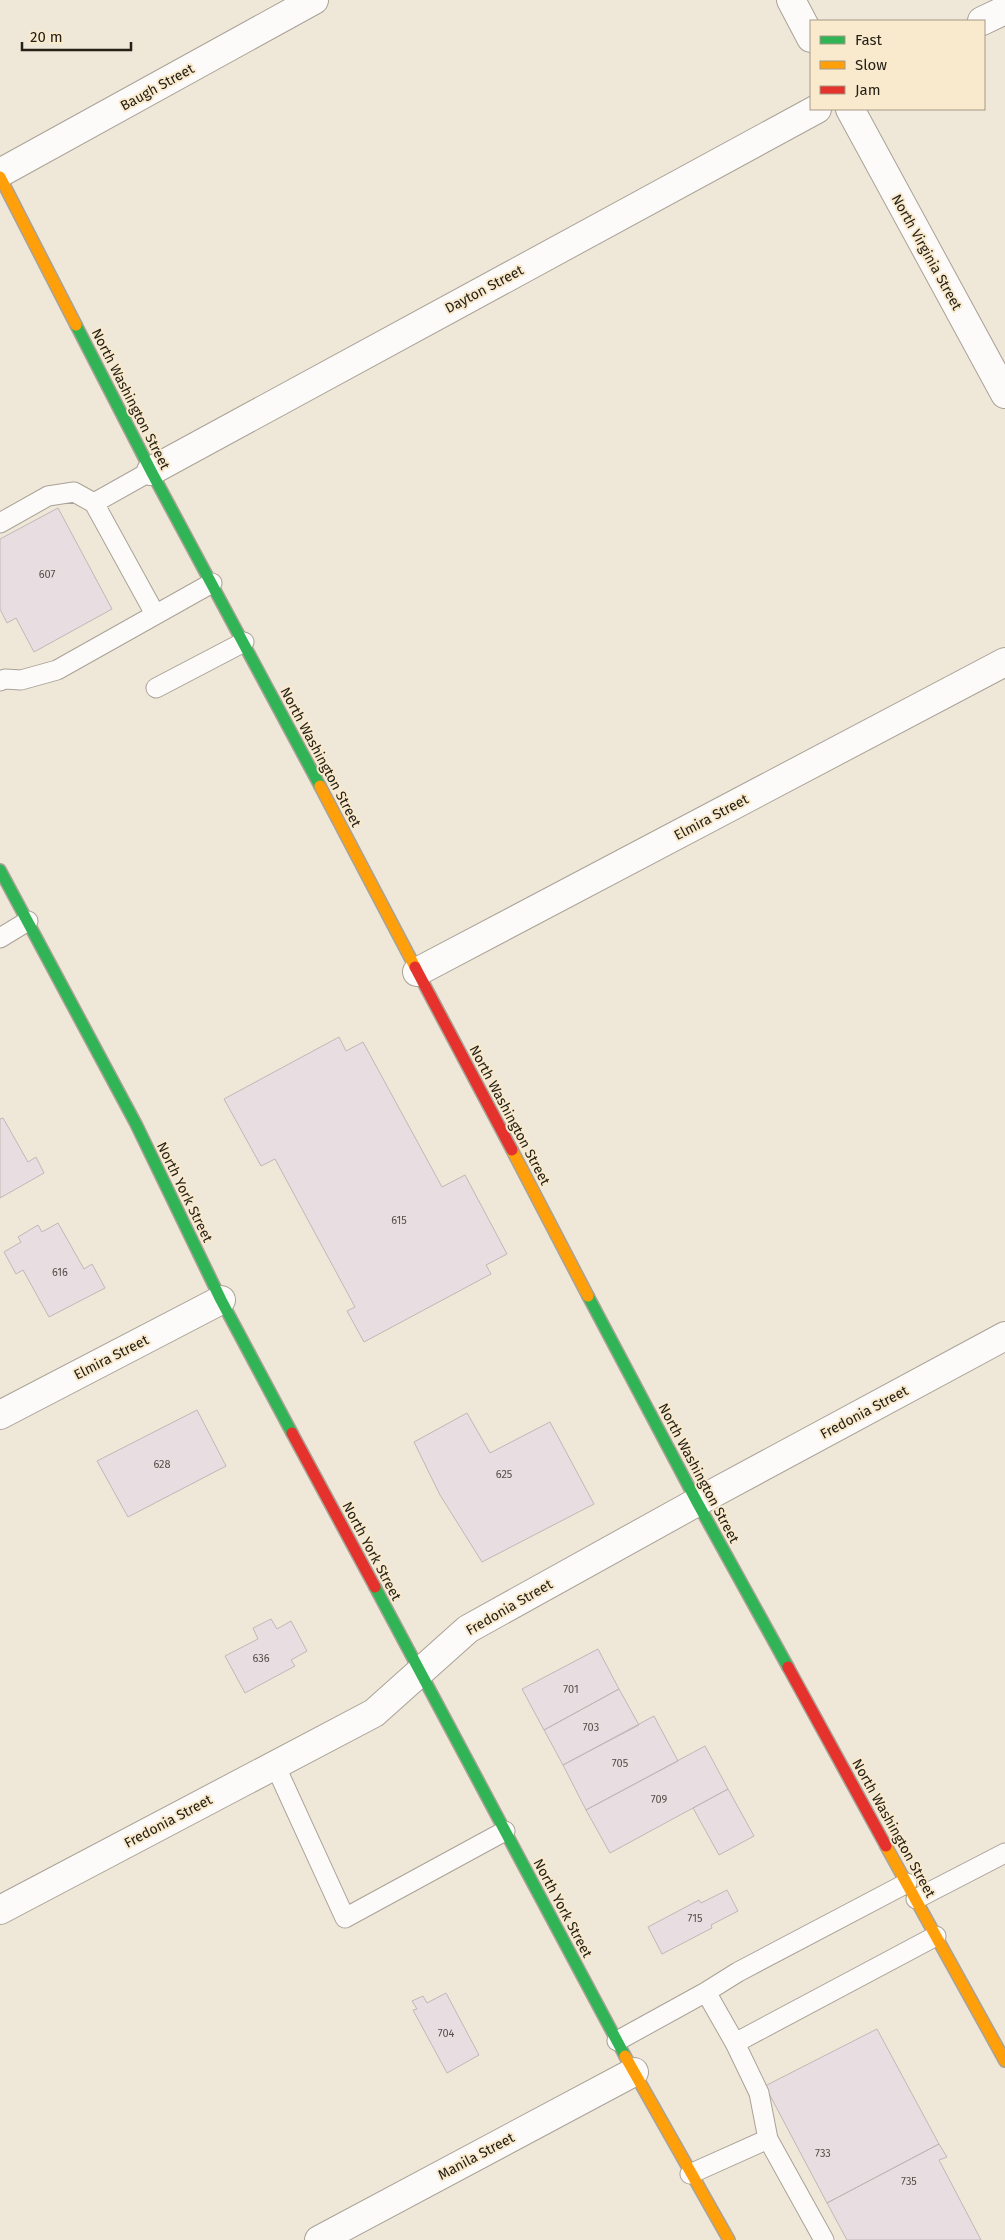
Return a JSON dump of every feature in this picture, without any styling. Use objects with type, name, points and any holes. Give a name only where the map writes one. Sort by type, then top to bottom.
[{"type":"street","name":"Baugh Street","points":[[0,173],[314,0]]},
{"type":"street","points":[[791,0],[810,36]]},
{"type":"street","points":[[984,20],[1005,10]]},
{"type":"street","name":"Dayton Street","points":[[151,471],[815,110]]},
{"type":"street","name":"North Virginia Street","points":[[851,110],[1005,394]]},
{"type":"street","name":"North Washington Street","points":[[0,178],[151,471],[244,642],[697,1502],[1005,2061]]},
{"type":"street","name":"Elmira Street","points":[[417,972],[1005,662]]},
{"type":"street","name":"North York Street","points":[[0,870],[136,1124],[221,1300],[617,2041],[690,2174],[729,2240]]},
{"type":"street","name":"Elmira Street","points":[[0,1414],[221,1300]]},
{"type":"street","name":"Fredonia Street","points":[[0,1910],[374,1713],[421,1674],[468,1629],[697,1502],[1005,1336]]},
{"type":"street","name":"Manila Street","points":[[319,2240],[634,2072]]},
{"type":"lane","points":[[94,504],[151,471]]},
{"type":"lane","points":[[0,522],[48,496],[74,492],[94,504],[155,614]]},
{"type":"lane","points":[[2,677],[21,680],[57,670],[212,583]]},
{"type":"lane","points":[[156,688],[244,642]]},
{"type":"lane","points":[[0,938],[28,920]]},
{"type":"lane","points":[[275,1765],[345,1918],[505,1831]]},
{"type":"lane","points":[[617,2041],[706,1992],[738,1972],[911,1891],[1005,1852]]},
{"type":"lane","points":[[735,2043],[936,1936]]},
{"type":"lane","points":[[706,1992],[735,2043],[759,2093],[768,2139],[824,2240]]},
{"type":"lane","points":[[690,2174],[768,2139]]},
{"type":"building","points":[[58,508],[112,609],[34,652],[16,618],[7,623],[0,609],[0,539]]},
{"type":"building","points":[[339,1037],[346,1051],[363,1042],[442,1187],[465,1175],[507,1254],[486,1265],[491,1274],[364,1342],[347,1311],[355,1307],[275,1159],[261,1166],[224,1099]]},
{"type":"building","points":[[3,1118],[28,1162],[36,1157],[44,1173],[0,1198],[0,1119]]},
{"type":"building","points":[[58,1223],[84,1269],[92,1264],[105,1288],[49,1317],[23,1270],[16,1274],[4,1252],[21,1242],[18,1237],[38,1225],[42,1232]]},
{"type":"building","points":[[197,1410],[226,1466],[128,1517],[97,1461]]},
{"type":"building","points":[[467,1413],[490,1453],[550,1422],[594,1504],[482,1562],[440,1495],[414,1442]]},
{"type":"building","points":[[271,1619],[277,1629],[291,1621],[307,1651],[291,1660],[295,1666],[245,1693],[225,1656],[258,1639],[253,1628]]},
{"type":"building","points":[[598,1649],[619,1689],[544,1730],[522,1689]]},
{"type":"building","points":[[619,1689],[639,1725],[563,1765],[544,1730]]},
{"type":"building","points":[[654,1716],[678,1761],[586,1810],[563,1765]]},
{"type":"building","points":[[705,1746],[728,1789],[610,1853],[586,1810]]},
{"type":"building","points":[[728,1789],[754,1836],[719,1855],[693,1808]]},
{"type":"building","points":[[727,1890],[738,1911],[711,1925],[712,1928],[662,1954],[648,1927],[699,1900],[701,1903]]},
{"type":"building","points":[[446,1993],[479,2055],[447,2073],[413,2010],[417,2009],[412,2001],[423,1996],[427,2003]]},
{"type":"building","points":[[877,2029],[939,2144],[827,2203],[765,2086]]},
{"type":"building","points":[[939,2144],[947,2157],[939,2160],[981,2240],[847,2240],[827,2203]]},
{"type":"traffic: fast","points":[[76,325],[151,471],[320,786]]},
{"type":"traffic: fast","points":[[0,870],[136,1124],[221,1300],[292,1433]]},
{"type":"traffic: fast","points":[[588,1296],[697,1502],[788,1667]]},
{"type":"traffic: fast","points":[[375,1587],[625,2056]]},
{"type":"traffic: slow","points":[[0,177],[76,325]]},
{"type":"traffic: slow","points":[[320,786],[415,967]]},
{"type":"traffic: slow","points":[[512,1150],[588,1296]]},
{"type":"traffic: slow","points":[[886,1846],[1005,2061]]},
{"type":"traffic: slow","points":[[625,2056],[729,2240]]},
{"type":"traffic: jam","points":[[415,967],[512,1150]]},
{"type":"traffic: jam","points":[[292,1433],[375,1587]]},
{"type":"traffic: jam","points":[[788,1667],[886,1846]]}]
